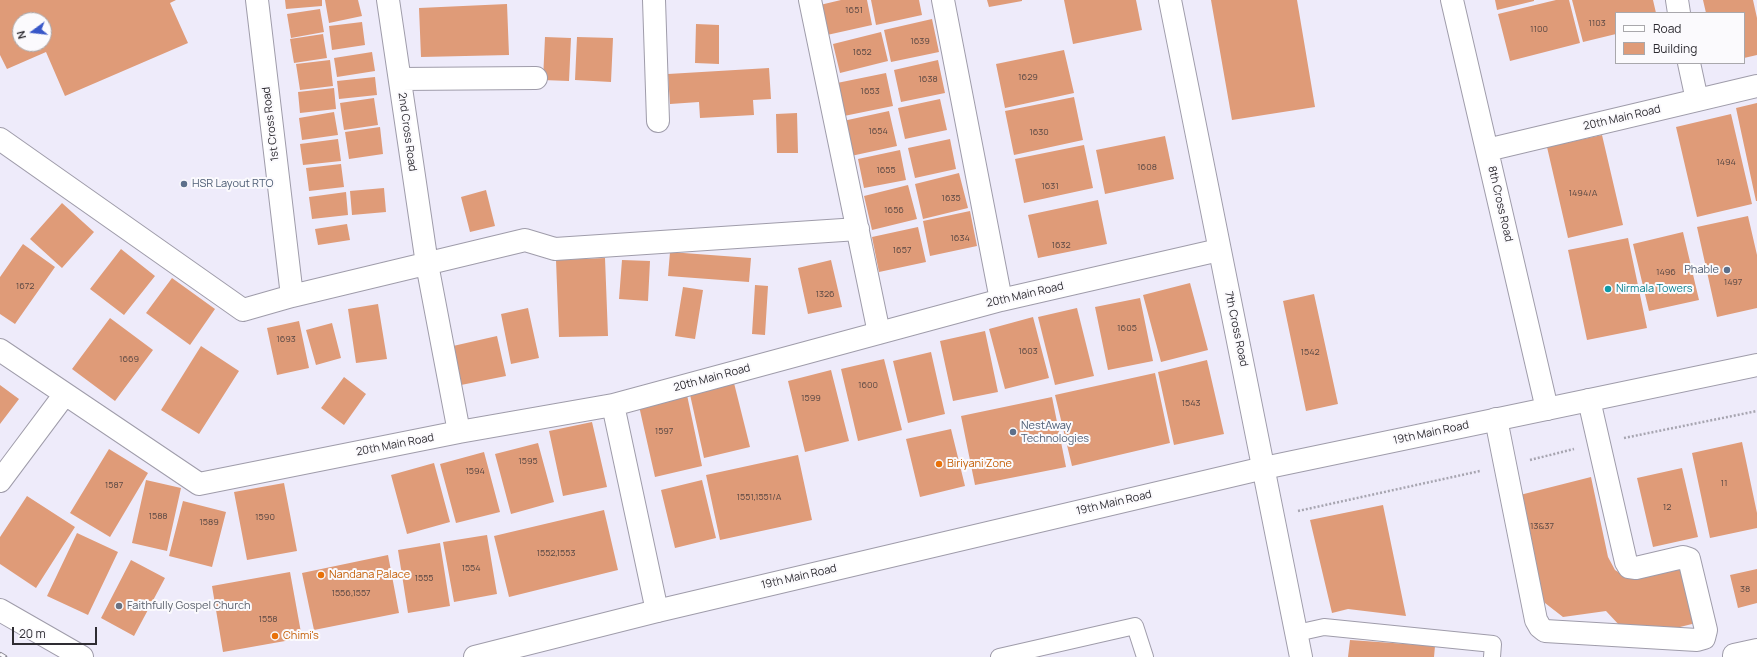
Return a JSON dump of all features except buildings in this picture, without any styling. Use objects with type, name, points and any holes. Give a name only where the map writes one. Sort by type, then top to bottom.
[{"type":"street","name":"1st Cross Road","points":[[257,0],[292,296]]},
{"type":"street","name":"2nd Cross Road","points":[[388,0],[427,264],[459,432]]},
{"type":"street","points":[[654,0],[658,121]]},
{"type":"street","points":[[810,0],[879,333]]},
{"type":"street","points":[[944,0],[1000,300]]},
{"type":"street","name":"7th Cross Road","points":[[1170,0],[1301,657]]},
{"type":"street","name":"8th Cross Road","points":[[1452,0],[1547,408]]},
{"type":"street","points":[[1677,0],[1679,12]]},
{"type":"street","points":[[1690,64],[1697,100]]},
{"type":"street","points":[[400,79],[536,78]]},
{"type":"street","name":"20th Main Road","points":[[1487,150],[1757,86]]},
{"type":"street","points":[[0,139],[243,310],[292,296],[525,240],[555,249],[858,229]]},
{"type":"street","name":"20th Main Road","points":[[65,394],[199,484],[459,432],[613,405],[1000,300],[1219,250]]},
{"type":"street","points":[[0,350],[65,394],[0,481]]},
{"type":"street","name":"19th Main Road","points":[[475,657],[657,611],[1264,468],[1757,365]]},
{"type":"street","points":[[1496,419],[1536,620],[1540,627],[1545,631],[1553,632],[1697,640],[1704,638],[1706,630],[1689,559],[1683,557],[1636,568],[1629,567],[1626,562],[1588,400]]},
{"type":"street","points":[[613,405],[657,611]]},
{"type":"street","points":[[0,610],[82,657]]},
{"type":"street","points":[[1734,656],[1757,650]]},
{"type":"lane","points":[[999,657],[1135,626],[1145,657]]},
{"type":"lane","points":[[1297,633],[1324,627],[1493,644],[1492,657]]},
{"type":"railway","points":[[0,654],[5,657]]},
{"type":"place","name":"HSR Layout RTO","points":[[184,184]]},
{"type":"place","name":"Phable","points":[[1727,270]]},
{"type":"place","name":"Nirmala Towers","points":[[1608,289]]},
{"type":"place","name":"NestAway Technologies","points":[[1013,432]]},
{"type":"place","name":"Biriyani Zone","points":[[939,464]]},
{"type":"place","name":"Nandana Palace","points":[[321,575]]},
{"type":"place","name":"Faithfully Gospel Church","points":[[119,606]]},
{"type":"place","name":"Chimi's","points":[[275,636]]}]
